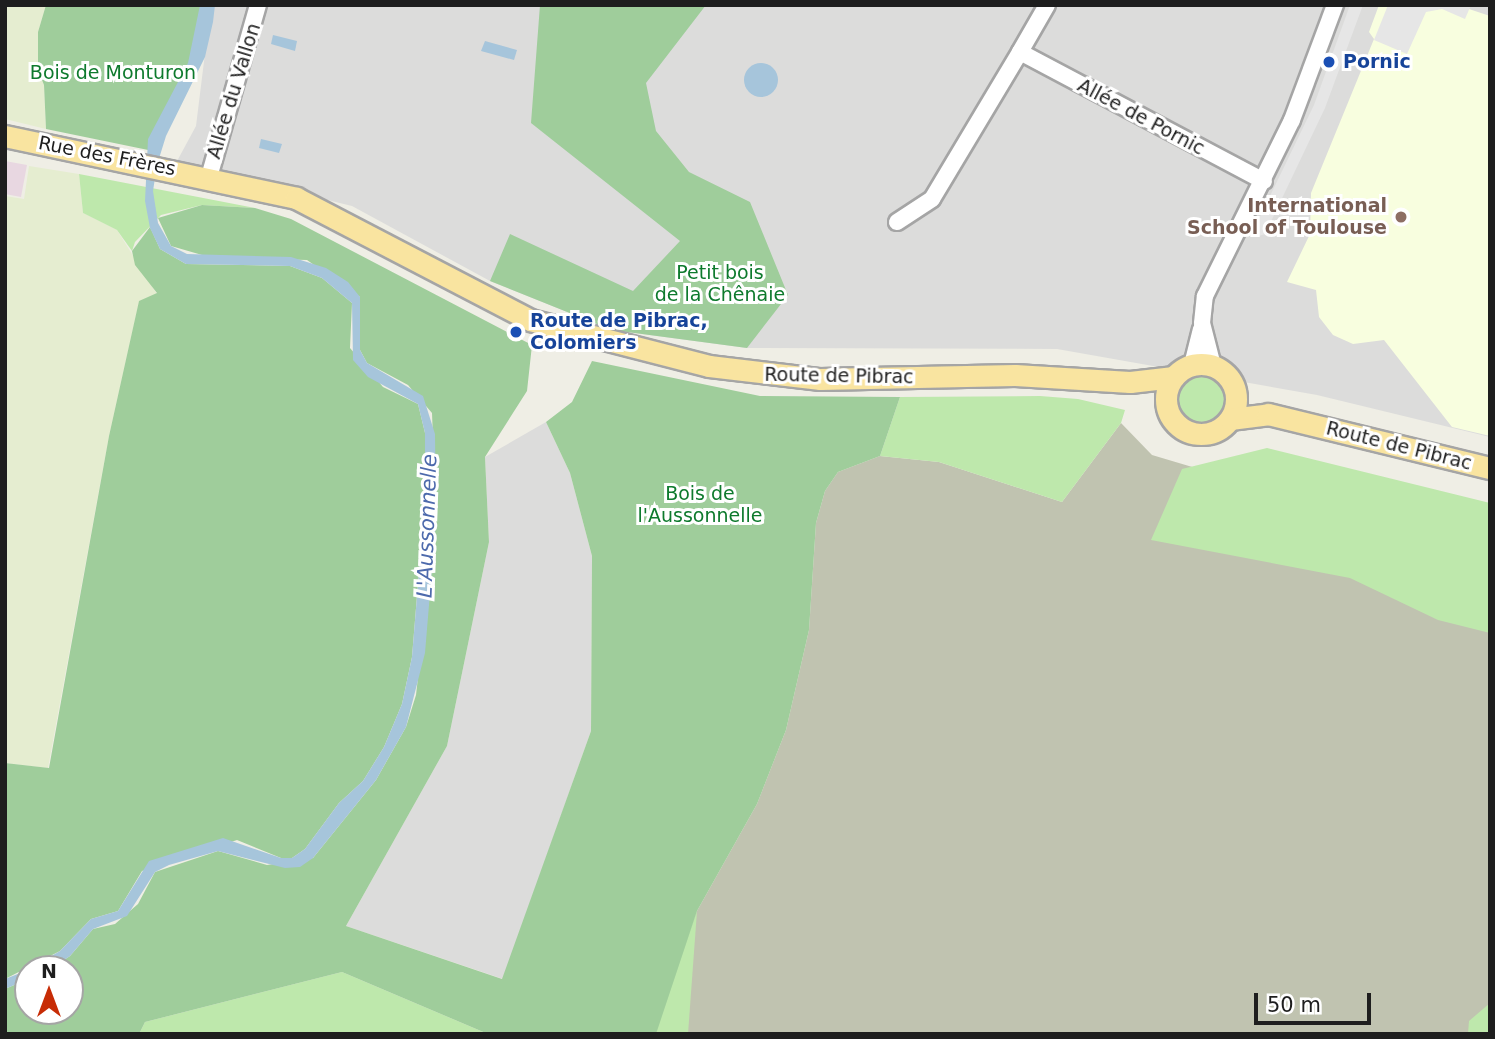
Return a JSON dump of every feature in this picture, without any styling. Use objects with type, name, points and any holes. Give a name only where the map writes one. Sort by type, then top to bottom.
[{"type":"main road","name":"Rue des Frères","points":[[5,136],[209,177]]},
{"type":"main road","name":"Route de Pibrac","points":[[209,177],[296,198],[530,320],[709,366],[820,379],[1015,375],[1130,382],[1174,377]]},
{"type":"main road","points":[[1203,366],[1234,386],[1236,403],[1230,419],[1214,431],[1194,433],[1176,423],[1167,405],[1174,377],[1203,366]]},
{"type":"main road","name":"Route de Pibrac","points":[[1130,382],[1150,390],[1167,405]]},
{"type":"main road","name":"Route de Pibrac","points":[[1234,386],[1268,414]]},
{"type":"main road","name":"Route de Pibrac","points":[[1230,419],[1268,414],[1490,468]]},
{"type":"street","name":"Allée du Vallon","points":[[209,177],[258,5]]},
{"type":"street","points":[[897,222],[932,199],[1046,5]]},
{"type":"street","points":[[1203,366],[1202,323],[1209,284],[1264,181],[1335,5]]},
{"type":"street","name":"Allée de Pornic","points":[[1020,52],[1264,181]]},
{"type":"shaded area","points":[[5,5],[46,5],[38,32],[38,70],[44,85],[46,129],[5,119]]},
{"type":"shaded area","points":[[211,5],[1490,5],[1490,437],[1317,395],[1057,349],[747,348],[612,330],[490,281],[352,206],[176,163],[196,126]]},
{"type":"shaded area","points":[[1350,5],[1363,5],[1325,108],[1265,234],[1259,236],[1256,225],[1314,105]]},
{"type":"shaded area","name":"International School of Toulouse","points":[[1379,5],[1457,5],[1490,16],[1490,436],[1452,427],[1384,340],[1353,344],[1333,335],[1319,317],[1316,290],[1287,282],[1310,234],[1311,193],[1374,39],[1369,32]]},
{"type":"shaded area","points":[[1388,5],[1471,5],[1465,19],[1442,9],[1426,12],[1407,54],[1374,40]]},
{"type":"shaded area","points":[[5,161],[27,165],[21,197],[5,194]]},
{"type":"shaded area","points":[[29,166],[79,174],[83,213],[117,230],[157,294],[139,302],[109,436],[48,768],[5,763],[5,196],[24,199]]},
{"type":"shaded area","points":[[546,422],[570,473],[592,556],[591,731],[503,979],[346,926],[447,746],[489,542],[485,457]]},
{"type":"shaded area","points":[[1121,423],[1152,455],[1199,469],[1490,516],[1490,1034],[656,1034],[697,911],[757,804],[786,730],[809,630],[816,523],[825,491],[838,472],[880,456],[939,462],[1062,502]]},
{"type":"green space","name":"Bois de Monturon","points":[[46,5],[208,5],[198,50],[153,151],[46,129],[44,85],[38,70],[38,32]]},
{"type":"green space","name":"Petit bois de la Chênaie","points":[[540,5],[706,5],[646,83],[656,131],[689,172],[750,202],[788,295],[747,348],[612,330],[490,281],[510,234],[633,291],[680,241],[531,123]]},
{"type":"green space","points":[[79,174],[255,208],[202,205],[161,215],[135,242],[132,251],[117,230],[83,213]]},
{"type":"green space","name":"Bois de l'Aussonnelle","points":[[202,205],[255,208],[291,219],[532,345],[527,391],[485,457],[489,542],[447,746],[346,926],[502,979],[591,731],[592,556],[570,473],[546,422],[572,402],[592,361],[760,396],[900,397],[880,456],[838,472],[825,491],[816,523],[809,630],[786,730],[757,804],[697,911],[656,1034],[488,1034],[342,972],[145,1022],[139,1034],[5,1034],[5,989],[14,985],[14,1025],[84,1025],[84,955],[71,955],[93,929],[115,924],[138,904],[155,872],[218,851],[267,865],[313,858],[376,780],[406,727],[416,695],[436,520],[432,413],[408,385],[367,363],[360,350],[360,297],[307,260],[209,257],[171,246],[158,218]]},
{"type":"green space","points":[[150,227],[160,249],[186,264],[290,266],[322,278],[352,303],[350,348],[383,387],[418,404],[425,433],[425,498],[412,657],[402,704],[384,747],[363,781],[339,803],[305,849],[292,858],[281,858],[237,840],[142,871],[118,911],[91,919],[60,951],[52,955],[14,955],[14,974],[5,979],[5,763],[49,768],[109,436],[139,301],[157,293],[135,265],[132,251]]},
{"type":"green space","points":[[1201,374],[1219,381],[1226,399],[1219,417],[1201,424],[1183,417],[1176,399],[1183,381]]},
{"type":"green space","points":[[1040,396],[1078,399],[1125,410],[1121,423],[1062,502],[939,462],[880,456],[900,397]]},
{"type":"green space","points":[[1267,448],[1490,503],[1490,633],[1438,620],[1350,578],[1151,540],[1182,469]]},
{"type":"green space","points":[[697,911],[688,1034],[656,1034],[660,1014]]},
{"type":"green space","points":[[342,972],[488,1034],[139,1034],[145,1022]]},
{"type":"green space","points":[[1490,1003],[1490,1034],[1468,1034],[1469,1021]]},
{"type":"water","name":"L'Aussonnelle","points":[[200,5],[215,5],[205,57],[166,136],[157,165],[153,191],[158,223],[171,246],[187,254],[291,257],[326,268],[348,282],[360,297],[360,350],[367,363],[423,396],[435,434],[436,521],[425,653],[406,727],[376,780],[313,858],[300,867],[285,868],[218,851],[169,865],[155,872],[127,916],[93,929],[71,955],[53,955],[91,919],[118,911],[149,861],[223,838],[281,858],[292,858],[305,849],[339,803],[363,781],[384,747],[402,704],[412,657],[425,498],[425,433],[418,404],[368,377],[353,360],[352,303],[322,278],[290,266],[186,264],[160,249],[150,228],[145,201],[148,139],[188,63]]},
{"type":"water","points":[[273,35],[297,41],[295,51],[271,44]]},
{"type":"water","points":[[485,41],[517,50],[514,60],[481,51]]},
{"type":"water","points":[[761,63],[773,68],[778,80],[773,92],[761,97],[749,92],[744,80],[749,68]]},
{"type":"water","points":[[261,139],[282,144],[279,153],[259,148]]},
{"type":"water","points":[[14,975],[14,985],[5,989],[5,979]]},
{"type":"place","name":"Pornic","points":[[1329,62]]},
{"type":"place","name":"International School of Toulouse","points":[[1401,217]]},
{"type":"place","name":"Route de Pibrac, Colomiers","points":[[516,332]]}]
